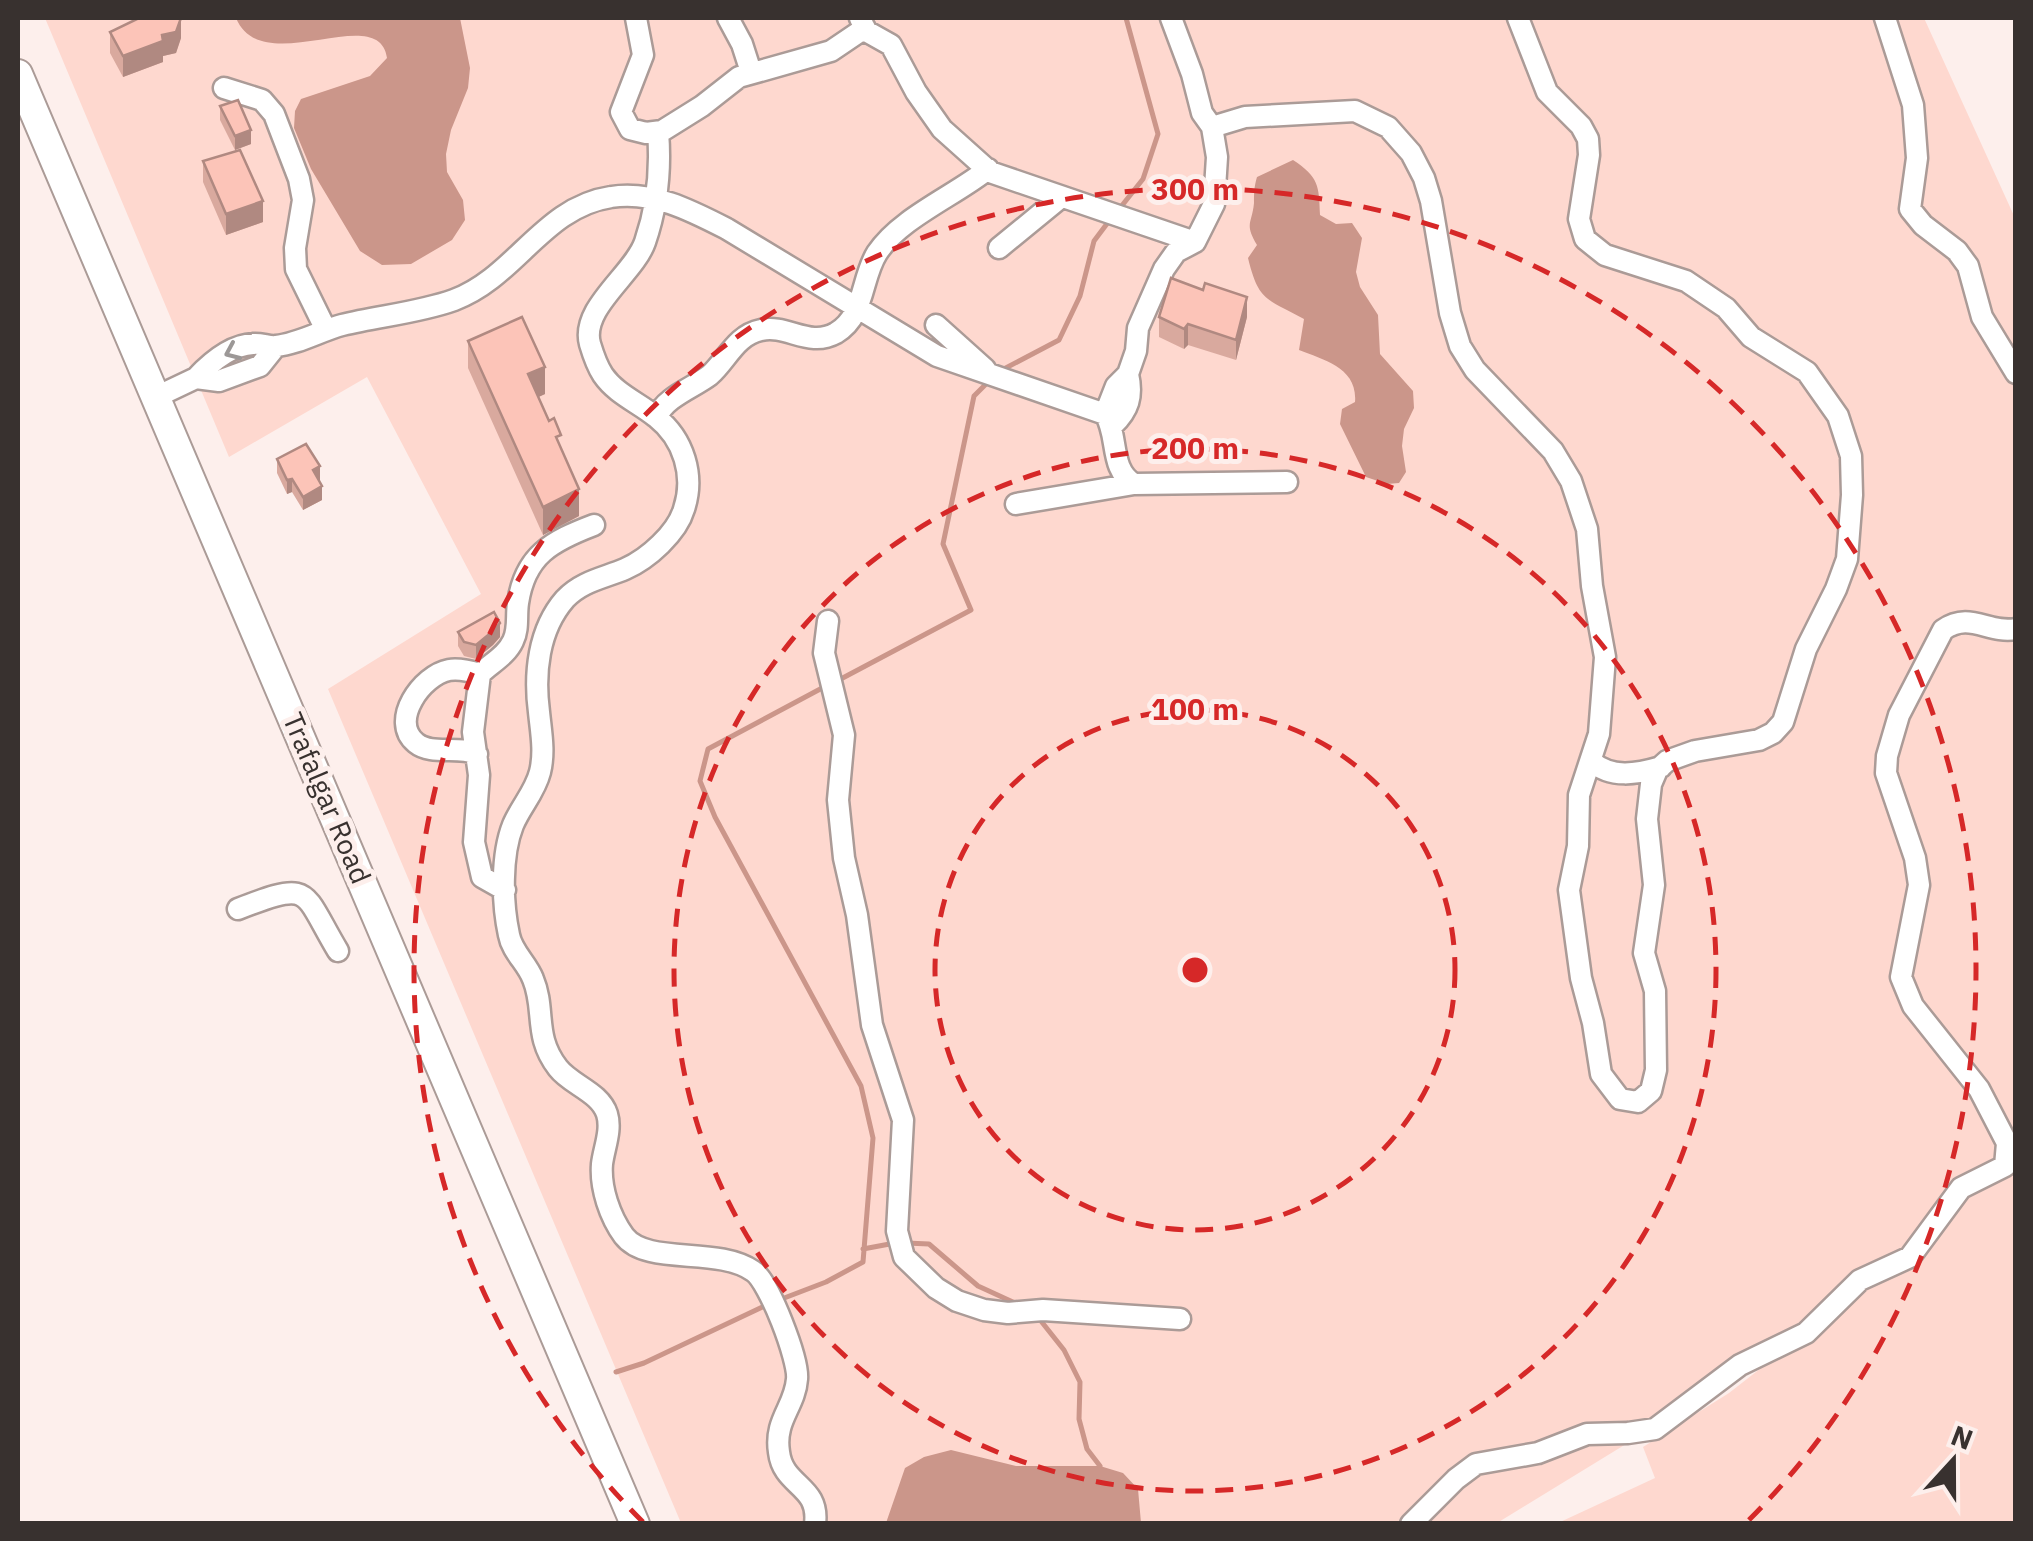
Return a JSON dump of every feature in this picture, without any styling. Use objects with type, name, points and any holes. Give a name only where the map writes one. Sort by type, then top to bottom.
[{"type":"main road","name":"Trafalgar Road","points":[[18,74],[635,1524]]},
{"type":"lane","points":[[636,18],[643,55],[621,112],[630,129],[646,134],[658,132],[687,117],[731,82],[751,72],[831,50],[862,23],[891,45],[916,92],[942,129],[988,169],[1011,181],[1194,242]]},
{"type":"lane","points":[[728,18],[751,72]]},
{"type":"lane","points":[[156,397],[196,378],[213,360],[250,344],[276,346],[326,330],[451,301],[474,291],[504,272],[559,217],[611,196],[654,199],[692,211],[937,356],[1109,420],[1126,413],[1132,390],[1128,374],[1138,328],[1164,269],[1176,252],[1194,242],[1210,216],[1216,188],[1218,157],[1212,127],[1202,113],[1171,18]]},
{"type":"lane","points":[[1518,18],[1543,85],[1588,138],[1579,219],[1585,239],[1605,255],[1686,281],[1726,308],[1751,337],[1806,372],[1834,410],[1851,456],[1846,559],[1836,589],[1806,649],[1783,722],[1766,738],[1680,755],[1661,766],[1611,773],[1591,761]]},
{"type":"lane","points":[[1885,18],[1912,95],[1916,158],[1910,208],[1922,225],[1958,251],[1968,266],[1982,317],[2016,373]]},
{"type":"lane","points":[[224,88],[262,100],[274,114],[300,179],[303,200],[295,248],[296,269],[326,330]]},
{"type":"lane","points":[[1212,127],[1245,117],[1354,111],[1388,127],[1420,168],[1431,202],[1444,287],[1460,346],[1475,370],[1553,451],[1580,502],[1605,657],[1600,725],[1578,801],[1578,846],[1569,890],[1580,978],[1595,1031],[1601,1074],[1620,1099],[1632,1103],[1651,1091],[1656,1070],[1654,991],[1644,946],[1654,874],[1648,806],[1661,766]]},
{"type":"lane","points":[[658,132],[660,159],[641,252],[596,311],[588,336],[598,366],[609,382],[657,418],[685,455],[685,507],[671,532],[645,556],[628,568],[581,586],[562,603],[550,624],[539,657],[537,680],[542,762],[534,790],[519,812],[508,841],[505,890],[510,941],[537,989],[544,1041],[562,1072],[606,1110],[604,1191],[621,1232],[631,1244],[644,1250],[727,1259],[754,1272],[765,1284],[797,1365],[795,1392],[779,1428],[778,1452],[788,1474],[816,1504],[815,1524]]},
{"type":"lane","points":[[657,418],[664,406],[711,374],[733,347],[750,334],[768,329],[802,338],[822,338],[840,330],[858,308],[878,252],[903,227],[988,169]]},
{"type":"lane","points":[[999,248],[1060,198]]},
{"type":"lane","points":[[936,325],[994,377]]},
{"type":"lane","points":[[1109,420],[1124,478],[1134,484]]},
{"type":"lane","points":[[1016,504],[1134,484],[1287,482]]},
{"type":"lane","points":[[505,890],[482,877],[476,861],[480,775],[473,732],[480,674],[503,656],[513,641],[520,590],[526,572],[539,555],[554,541],[594,525]]},
{"type":"lane","points":[[828,621],[824,653],[844,735],[838,800],[844,858],[857,916],[872,1025],[902,1120],[897,1231],[904,1257],[936,1288],[957,1301],[984,1310],[1180,1319]]},
{"type":"lane","points":[[1411,1524],[1476,1464],[1538,1453],[1587,1434],[1655,1429],[1740,1366],[1806,1333],[1860,1280],[1910,1257],[1919,1250],[1961,1188],[2004,1166],[2007,1143],[1980,1089],[1904,988],[1902,961],[1918,897],[1918,867],[1886,772],[1894,726],[1944,630],[1967,621],[1996,630],[2016,630]]},
{"type":"lane","points":[[476,754],[465,748],[421,746],[412,740],[406,722],[412,700],[436,675],[448,670],[480,674]]},
{"type":"lane","points":[[238,909],[266,896],[291,891],[306,898],[338,951]]},
{"type":"shaded area","points":[[45,18],[1924,18],[2015,218],[2015,1523],[1558,1523],[1655,1478],[1643,1447],[1729,1393],[1801,1337],[1497,1523],[681,1523],[328,689],[481,594],[367,377],[229,457]]},
{"type":"shaded area","points":[[236,18],[460,18],[470,68],[468,88],[446,154],[447,172],[463,200],[465,220],[452,240],[411,264],[382,265],[360,251],[311,169],[294,128],[295,111],[301,99],[370,76],[387,58],[379,42],[364,36],[343,36],[269,43],[250,35]]},
{"type":"shaded area","points":[[1293,160],[1316,183],[1320,215],[1336,224],[1352,223],[1362,238],[1356,272],[1360,287],[1378,315],[1380,354],[1413,391],[1414,408],[1404,429],[1402,446],[1406,472],[1399,483],[1387,484],[1366,477],[1340,424],[1342,409],[1355,402],[1351,381],[1338,367],[1299,350],[1304,319],[1266,298],[1252,273],[1248,258],[1257,245],[1250,228],[1257,177]]},
{"type":"shaded area","points":[[951,1450],[1016,1466],[1100,1466],[1123,1473],[1138,1489],[1141,1523],[886,1523],[905,1468],[924,1457]]},
{"type":"building","points":[[139,18],[181,18],[176,32],[162,35],[163,41],[123,56],[110,32]]},
{"type":"building","points":[[238,100],[251,130],[235,136],[220,106]]},
{"type":"building","points":[[240,150],[263,201],[226,214],[203,161]]},
{"type":"building","points":[[1171,278],[1203,290],[1205,283],[1247,297],[1236,340],[1188,324],[1184,329],[1159,317]]},
{"type":"building","points":[[522,317],[545,367],[528,374],[549,421],[554,418],[561,435],[556,437],[579,489],[543,507],[468,341]]},
{"type":"building","points":[[306,444],[320,466],[313,470],[322,486],[303,497],[292,479],[287,480],[277,459]]},
{"type":"building","points":[[494,612],[500,623],[493,631],[476,645],[464,642],[458,632]]},
{"type":"waterway","points":[[1120,208],[1143,179],[1158,134],[1126,18]]},
{"type":"waterway","points":[[1000,371],[1059,340],[1080,296],[1094,241],[1109,221]]},
{"type":"waterway","points":[[837,681],[971,610],[943,544],[974,396],[989,381]]},
{"type":"waterway","points":[[779,1300],[863,1262],[873,1138],[861,1086],[715,817],[700,781],[708,749],[824,687]]},
{"type":"waterway","points":[[863,1249],[895,1243]]},
{"type":"waterway","points":[[906,1243],[929,1244],[978,1286],[1015,1303]]},
{"type":"waterway","points":[[616,1372],[644,1363],[769,1304]]},
{"type":"waterway","points":[[1037,1316],[1064,1350],[1080,1382],[1079,1419],[1087,1449],[1100,1466]]}]
